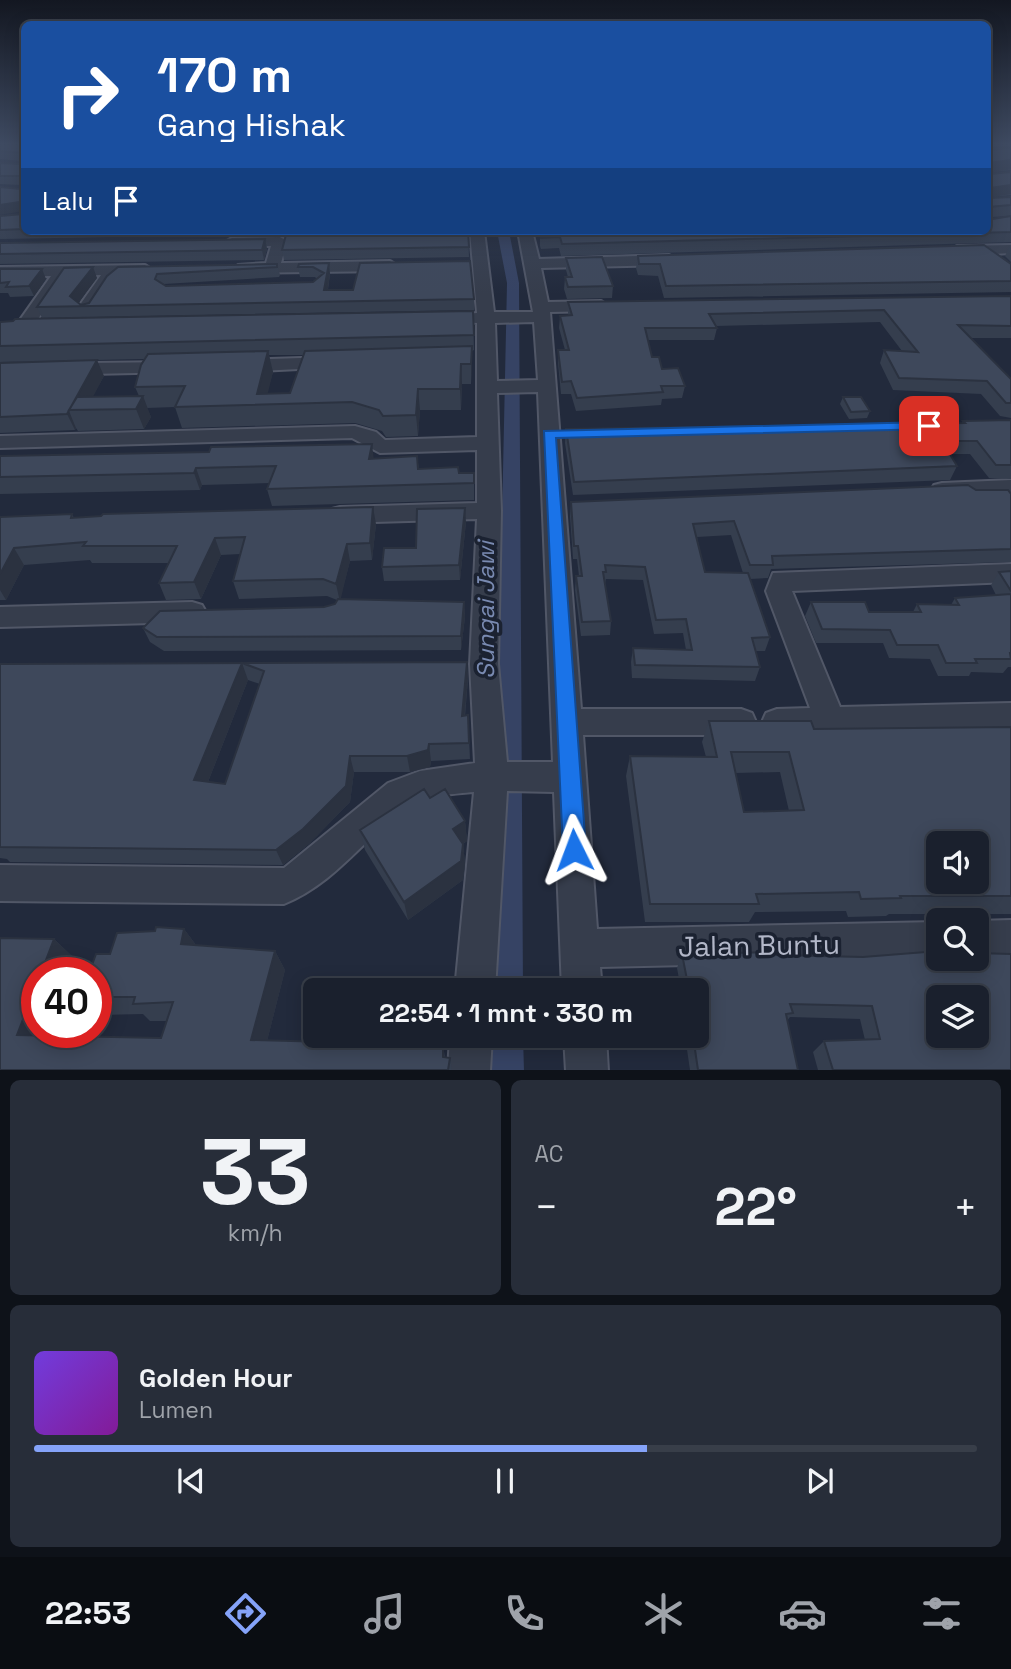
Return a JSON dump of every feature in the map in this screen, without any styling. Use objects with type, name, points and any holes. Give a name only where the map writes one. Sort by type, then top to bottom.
[{"type":"street","points":[[476,978],[496,775],[470,664],[489,511],[489,387],[479,359],[493,318],[475,265],[477,235]]},
{"type":"street","points":[[221,242],[280,241],[272,268]]},
{"type":"street","points":[[581,978],[560,777],[565,722],[555,506],[548,434],[538,386],[538,313],[531,243],[683,259]]},
{"type":"street","points":[[943,251],[1011,249]]},
{"type":"street","points":[[984,250],[1002,265]]},
{"type":"street","points":[[233,269],[400,266]]},
{"type":"street","points":[[288,285],[292,268]]},
{"type":"street","points":[[0,272],[155,270]]},
{"type":"street","points":[[85,309],[103,282],[117,271]]},
{"type":"street","points":[[62,272],[24,327],[69,328]]},
{"type":"street","points":[[459,319],[624,306]]},
{"type":"street","points":[[225,366],[349,363]]},
{"type":"street","points":[[0,370],[197,367]]},
{"type":"street","points":[[489,387],[538,386]]},
{"type":"street","points":[[0,442],[355,432],[380,447],[488,443]]},
{"type":"street","points":[[548,434],[576,434]]},
{"type":"street","points":[[914,491],[1011,487]]},
{"type":"street","points":[[555,506],[583,505]]},
{"type":"street","points":[[322,515],[489,511]]},
{"type":"street","points":[[831,722],[779,591],[782,580],[1011,573]]},
{"type":"street","points":[[0,617],[218,612]]},
{"type":"street","points":[[565,722],[831,722],[1011,716]]},
{"type":"street","points":[[0,883],[284,886],[299,880],[400,794],[420,785],[496,775],[560,777]]},
{"type":"street","points":[[989,940],[1011,939]]},
{"type":"street","name":"Jalan Buntu","points":[[580,948],[926,941]]},
{"type":"street","points":[[468,1070],[470,1048]]},
{"type":"street","points":[[586,1048],[587,1070]]},
{"type":"building","points":[[0,195],[21,195],[21,208],[20,202],[0,205]]},
{"type":"building","points":[[1011,197],[1011,205],[991,207],[991,198]]},
{"type":"building","points":[[21,214],[21,229],[0,230],[0,216]]},
{"type":"building","points":[[991,215],[992,219],[1011,216],[1011,232],[991,233]]},
{"type":"building","points":[[286,235],[468,235],[469,247],[282,250]]},
{"type":"building","points":[[540,235],[899,235],[562,244],[560,237],[541,238]]},
{"type":"building","points":[[265,239],[262,250],[0,254],[0,243]]},
{"type":"building","points":[[984,245],[1011,264],[1011,281],[666,286],[660,264],[639,264],[638,256]]},
{"type":"building","points":[[602,257],[613,286],[568,287],[565,277],[572,277],[566,258]]},
{"type":"building","points":[[470,261],[474,299],[37,307],[64,268],[93,267],[70,296],[81,305],[89,303],[107,276],[118,267],[277,264],[277,267],[157,274],[155,279],[166,286],[313,282],[324,273],[313,267],[298,267],[299,264],[329,263],[324,290],[353,290],[360,263]]},
{"type":"building","points":[[0,269],[42,269],[29,286],[6,287],[9,282],[0,283]]},
{"type":"building","points":[[1011,296],[1011,326],[958,325],[1011,379],[1011,403],[1006,403],[987,381],[899,378],[884,350],[918,352],[884,310],[709,314],[717,328],[645,328],[652,357],[659,357],[662,369],[678,368],[685,386],[661,386],[663,392],[577,398],[571,381],[562,382],[558,350],[569,350],[560,316],[572,315],[568,302]]},
{"type":"building","points":[[473,311],[474,335],[0,346],[0,322],[15,319]]},
{"type":"building","points":[[472,346],[471,364],[461,364],[460,389],[418,389],[416,415],[383,416],[379,410],[352,402],[175,407],[185,386],[135,387],[141,365],[148,354],[268,351],[257,394],[290,393],[305,351]]},
{"type":"building","points":[[97,360],[67,414],[0,417],[0,363]]},
{"type":"building","points":[[143,396],[136,409],[69,410],[77,397]]},
{"type":"building","points":[[843,397],[861,397],[870,411],[851,412]]},
{"type":"building","points":[[1011,420],[1011,465],[996,465],[977,441],[942,441],[957,466],[574,482],[566,429],[965,423],[963,421]]},
{"type":"building","points":[[372,444],[369,459],[417,456],[418,469],[458,467],[459,473],[474,473],[474,483],[267,489],[276,466],[196,468],[194,473],[0,477],[0,456],[209,452],[211,447]]},
{"type":"building","points":[[968,485],[976,490],[1008,490],[1011,494],[1011,549],[772,556],[773,565],[750,565],[734,521],[693,524],[705,572],[748,573],[770,637],[752,638],[760,667],[635,665],[633,648],[692,650],[686,619],[656,620],[645,567],[605,565],[606,572],[603,572],[611,621],[582,622],[576,576],[582,576],[578,546],[574,546],[571,502]]},
{"type":"building","points":[[373,507],[370,543],[347,544],[336,584],[323,579],[233,581],[245,537],[215,538],[194,582],[159,583],[177,546],[83,546],[86,542],[14,548],[0,574],[0,517],[72,514],[71,518],[103,514]]},
{"type":"building","points":[[465,508],[459,565],[382,567],[384,548],[416,548],[417,509]]},
{"type":"building","points":[[1011,571],[1011,591],[999,572]]},
{"type":"building","points":[[1011,594],[1011,659],[975,659],[977,663],[946,663],[938,645],[897,645],[890,630],[822,629],[811,602],[865,602],[869,612],[921,612],[917,604],[959,605],[955,598]]},
{"type":"building","points":[[338,599],[464,602],[461,636],[157,637],[143,628],[160,611],[324,607],[335,604]]},
{"type":"building","points":[[467,662],[462,716],[468,715],[469,743],[429,744],[428,750],[407,756],[350,756],[346,786],[303,829],[276,850],[0,847],[0,664]],"holes":[[[242,663],[264,671],[225,784],[194,780]]]},
{"type":"building","points":[[709,721],[811,721],[814,729],[1011,727],[1011,896],[900,896],[901,898],[861,899],[859,892],[756,894],[759,904],[650,904],[630,756],[717,757]],"holes":[[[731,752],[789,752],[804,810],[744,812]]]},
{"type":"building","points":[[424,789],[430,798],[445,789],[465,821],[453,829],[463,844],[461,861],[404,902],[360,830]]},
{"type":"building","points":[[156,927],[184,929],[181,944],[275,951],[251,1040],[303,1041],[303,1048],[443,1048],[443,1057],[450,1058],[448,1070],[0,1070],[0,938],[54,939],[47,957],[21,957],[21,1025],[17,1035],[21,1035],[21,1048],[112,1048],[112,1037],[161,1038],[173,1002],[133,1004],[135,997],[112,997],[112,957],[95,957],[96,954],[110,954],[117,933],[155,931]]},
{"type":"building","points":[[777,952],[777,955],[863,957],[926,952],[926,971],[989,971],[989,953],[1011,954],[1011,1070],[833,1070],[824,1041],[880,1039],[872,1006],[790,1004],[793,1013],[786,1014],[798,1070],[698,1070],[695,1048],[709,1048],[709,978],[687,978],[682,954]]},
{"type":"waterway","name":"Sungai Jawi","points":[[504,235],[513,283],[508,978]]},
{"type":"waterway","name":"Sungai Jawi","points":[[507,1048],[507,1070]]},
{"type":"route","points":[[574,850],[555,506],[548,434],[929,426]]}]
